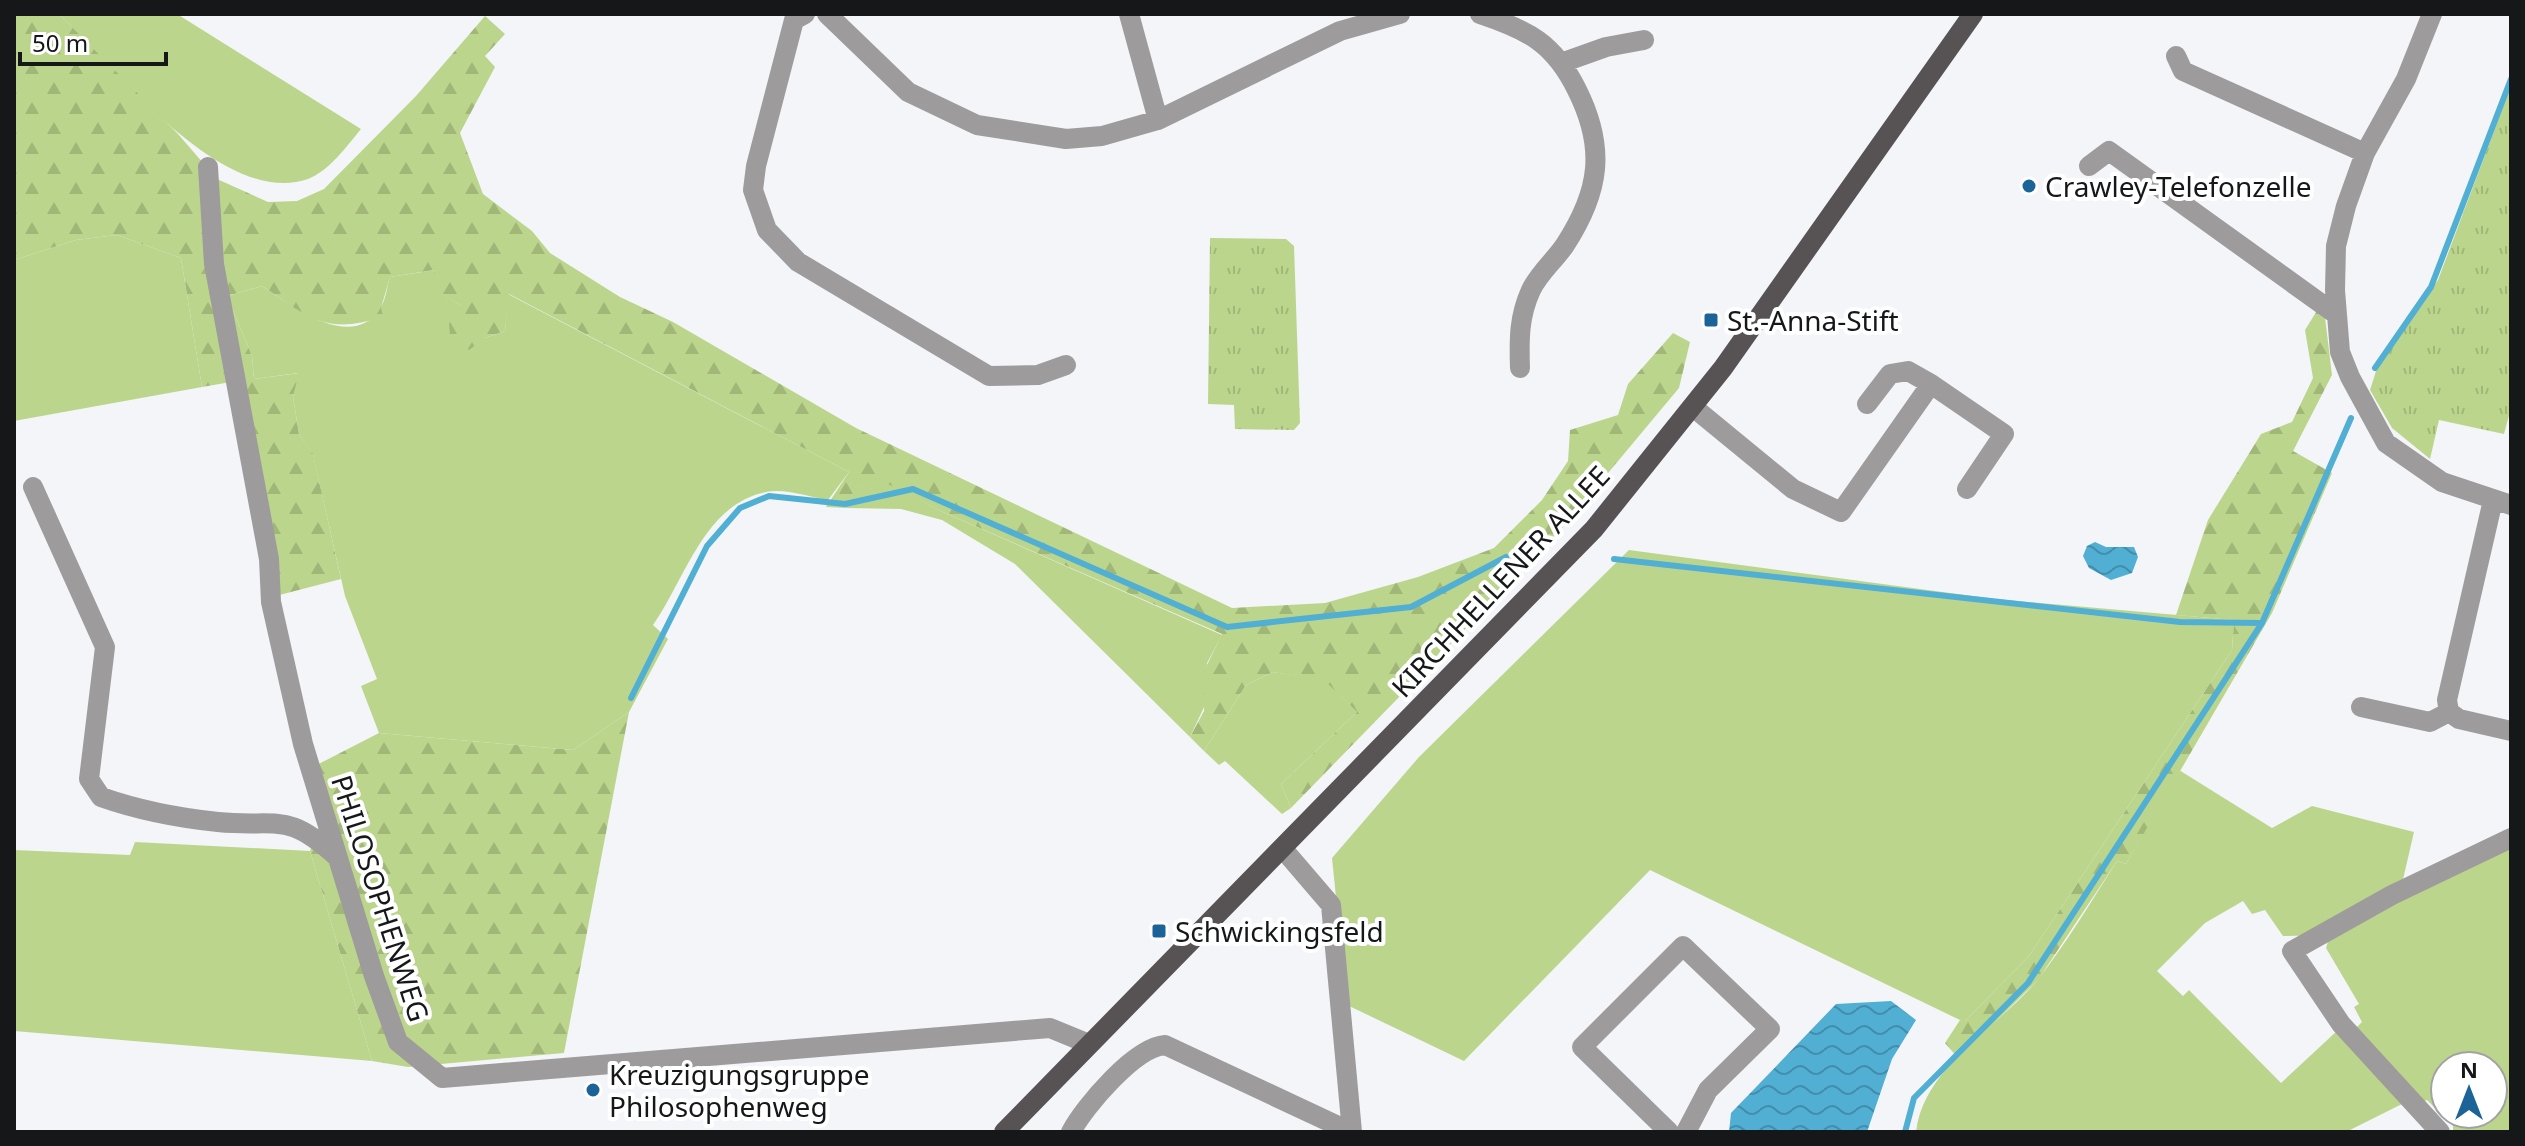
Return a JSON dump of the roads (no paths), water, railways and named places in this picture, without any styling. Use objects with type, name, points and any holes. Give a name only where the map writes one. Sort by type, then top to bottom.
[{"type":"main road","name":"KIRCHHELLENER ALLEE","points":[[1004,1132],[1594,529],[1693,407],[1973,14]]},
{"type":"street","points":[[805,14],[794,20],[756,166],[753,190],[767,230],[798,262],[989,376],[1038,375],[1066,365]]},
{"type":"street","points":[[827,14],[908,92],[977,125],[1066,139],[1102,136],[1158,120],[1340,31],[1400,14]]},
{"type":"street","points":[[1129,14],[1158,120]]},
{"type":"street","points":[[1480,14],[1525,29],[1564,62],[1588,112],[1596,140],[1596,180],[1586,207],[1565,246],[1532,287],[1519,327],[1520,368]]},
{"type":"street","points":[[2432,14],[2406,79],[2365,153],[2336,246],[2337,315],[2340,352],[2386,443],[2442,482],[2502,502],[2448,691],[2449,712]]},
{"type":"street","points":[[1564,62],[1606,47],[1644,40]]},
{"type":"street","points":[[2176,56],[2183,71],[2365,153]]},
{"type":"street","points":[[2089,166],[2109,151],[2337,315]]},
{"type":"street","name":"PHILOSOPHENWEG","points":[[208,167],[214,264],[264,529],[271,602],[303,744],[398,1042],[442,1078],[1050,1028],[1089,1044]]},
{"type":"street","points":[[1867,404],[1890,374],[1908,371],[2004,434],[1967,489]]},
{"type":"street","points":[[1693,407],[1793,489],[1841,512],[1931,384]]},
{"type":"street","points":[[33,487],[105,647],[89,779],[101,797],[219,822],[281,822],[312,834],[338,858]]},
{"type":"street","points":[[2361,707],[2430,722],[2449,712]]},
{"type":"street","points":[[2449,712],[2459,719],[2511,731]]},
{"type":"street","points":[[2440,1132],[2341,1024],[2292,951],[2392,895],[2511,838]]},
{"type":"street","points":[[1283,849],[1331,905],[1352,1132]]},
{"type":"street","points":[[1669,1132],[1582,1047],[1683,946],[1770,1029],[1708,1090],[1686,1132]]},
{"type":"street","points":[[1071,1132],[1082,1112],[1144,1050],[1165,1045],[1352,1132]]},
{"type":"water","points":[[2095,542],[2106,547],[2134,547],[2138,557],[2132,573],[2111,580],[2089,568],[2083,556],[2087,546]]},
{"type":"water","points":[[1891,1001],[1916,1020],[1892,1059],[1867,1132],[1729,1132],[1731,1113],[1836,1004]]},
{"type":"waterway","points":[[2375,368],[2431,287],[2511,79]]},
{"type":"waterway","points":[[1614,559],[2180,622],[2262,623],[2351,418]]},
{"type":"waterway","points":[[631,698],[707,546],[740,508],[769,496],[845,504],[913,489],[1227,627],[1411,607],[1506,557]]},
{"type":"waterway","points":[[1905,1132],[1914,1098],[2028,983],[2262,623]]},
{"type":"place","name":"Crawley-Telefonzelle","points":[[2029,186]]},
{"type":"place","name":"St.-Anna-Stift","points":[[1711,320]]},
{"type":"place","name":"Schwickingsfeld","points":[[1159,931]]},
{"type":"place","name":"Kreuzigungsgruppe Philosophenweg","points":[[593,1090]]}]
